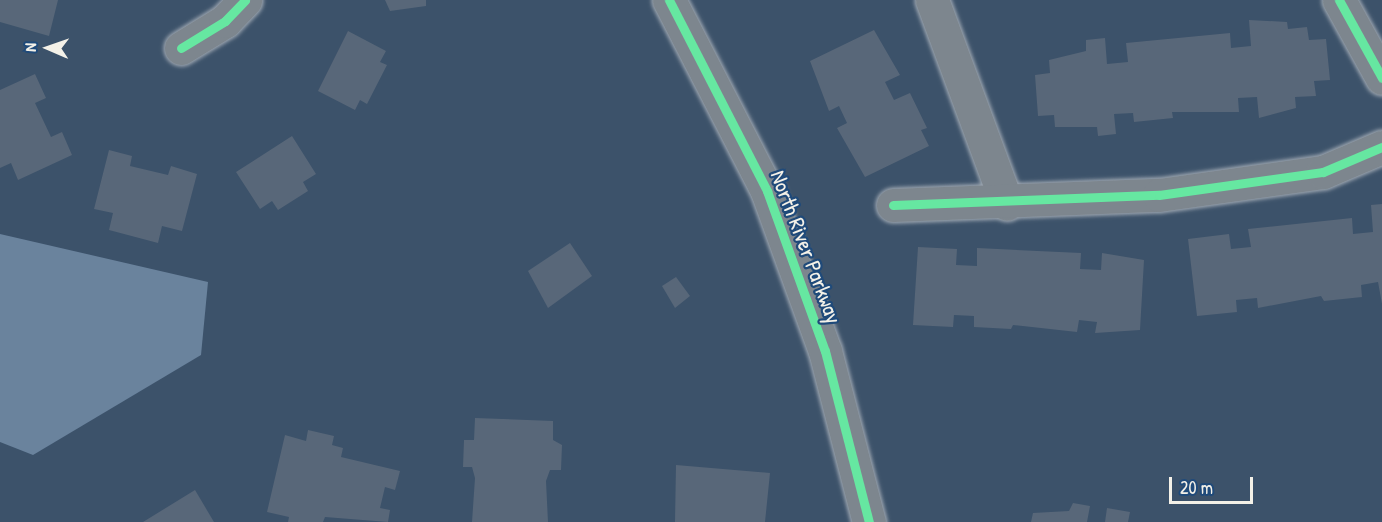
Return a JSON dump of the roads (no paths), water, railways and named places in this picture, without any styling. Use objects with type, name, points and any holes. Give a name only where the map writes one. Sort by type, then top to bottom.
[{"type":"street","points":[[181,48],[225,21],[245,0]]},
{"type":"street","name":"North River Parkway","points":[[669,0],[767,191],[825,351],[869,522]]},
{"type":"street","points":[[932,0],[1007,204]]},
{"type":"street","points":[[1339,0],[1382,78]]},
{"type":"street","points":[[893,205],[1007,204],[1159,195],[1323,172],[1382,147]]},
{"type":"water","points":[[0,234],[208,282],[201,355],[33,455],[0,442]]}]
